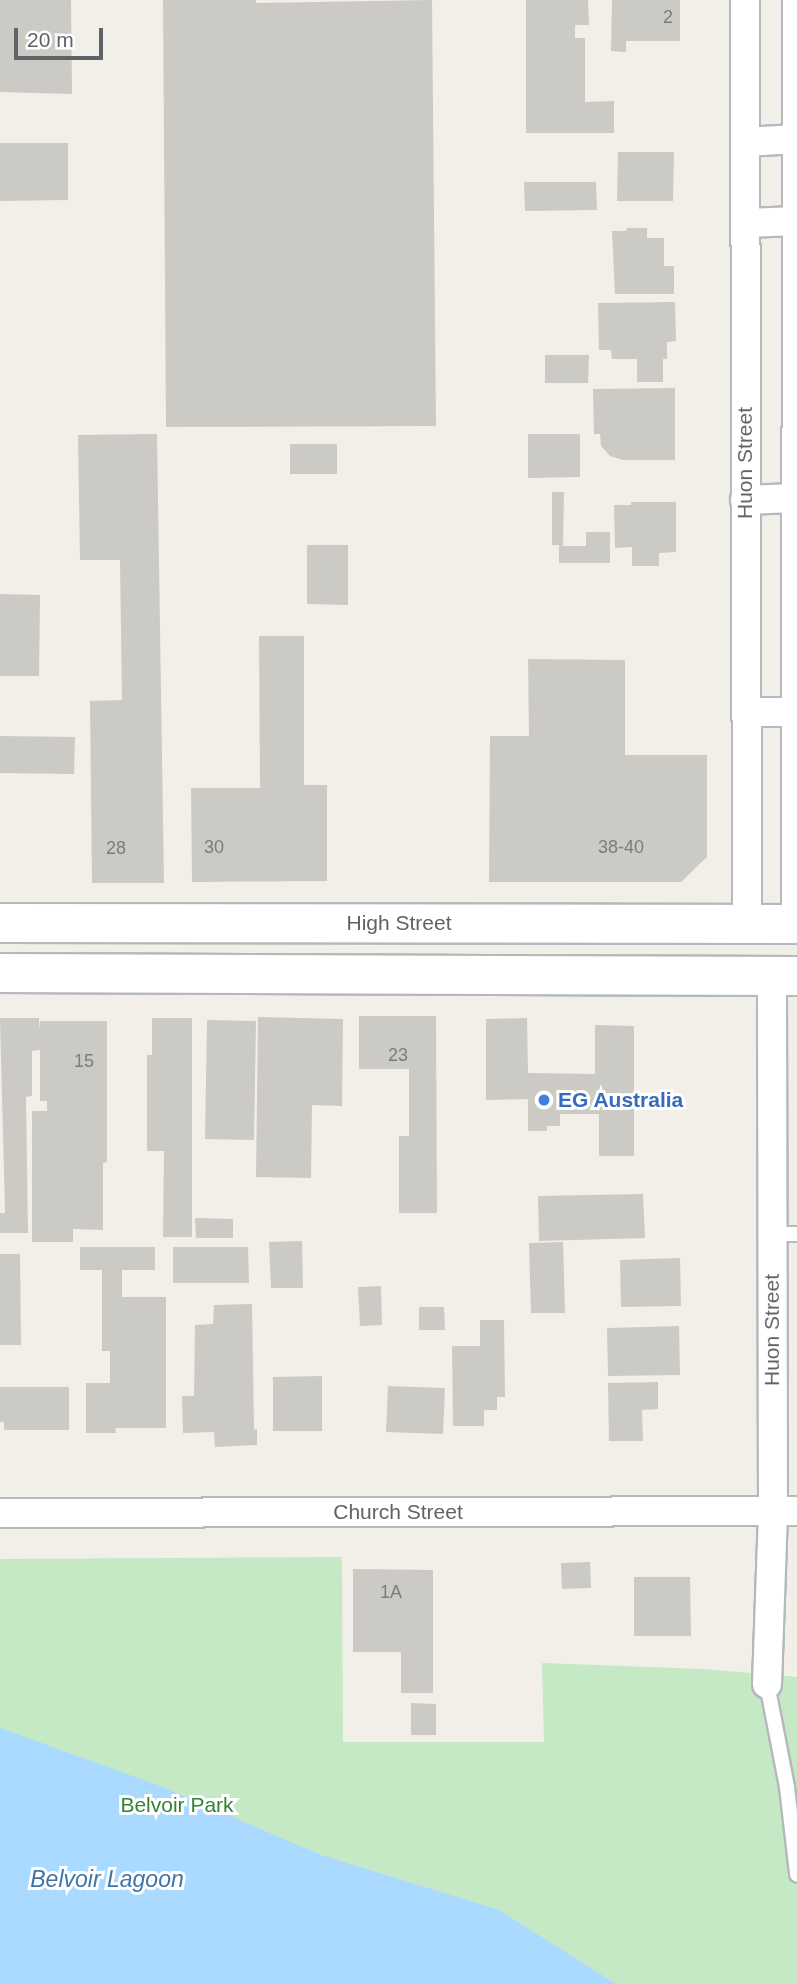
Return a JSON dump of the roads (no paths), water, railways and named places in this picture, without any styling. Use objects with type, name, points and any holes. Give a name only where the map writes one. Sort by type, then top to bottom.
[{"type":"main road","name":"High Street","points":[[0,923],[796,924]]},
{"type":"main road","points":[[785,976],[796,924]]},
{"type":"main road","points":[[747,926],[785,976]]},
{"type":"main road","points":[[0,973],[785,976]]},
{"type":"street","name":"Huon Street","points":[[745,0],[747,926]]},
{"type":"street","points":[[796,924],[794,498],[797,0]]},
{"type":"street","points":[[745,142],[796,139]]},
{"type":"street","points":[[746,223],[796,221]]},
{"type":"street","points":[[745,500],[794,498]]},
{"type":"street","points":[[746,712],[795,712]]},
{"type":"street","name":"Huon Street","points":[[767,1684],[785,1511],[785,976]]},
{"type":"street","name":"Church Street","points":[[0,1513],[785,1511]]},
{"type":"lane","points":[[767,1684],[787,1787],[797,1874]]},
{"type":"lane","points":[[787,1787],[797,1805]]},
{"type":"water","name":"Belvoir Lagoon","points":[[0,1728],[163,1787],[321,1855],[499,1910],[616,1984],[0,1984]]},
{"type":"place","name":"EG Australia","points":[[544,1100]]},
{"type":"park label","name":"Belvoir Park","points":[[177,1805]]}]
